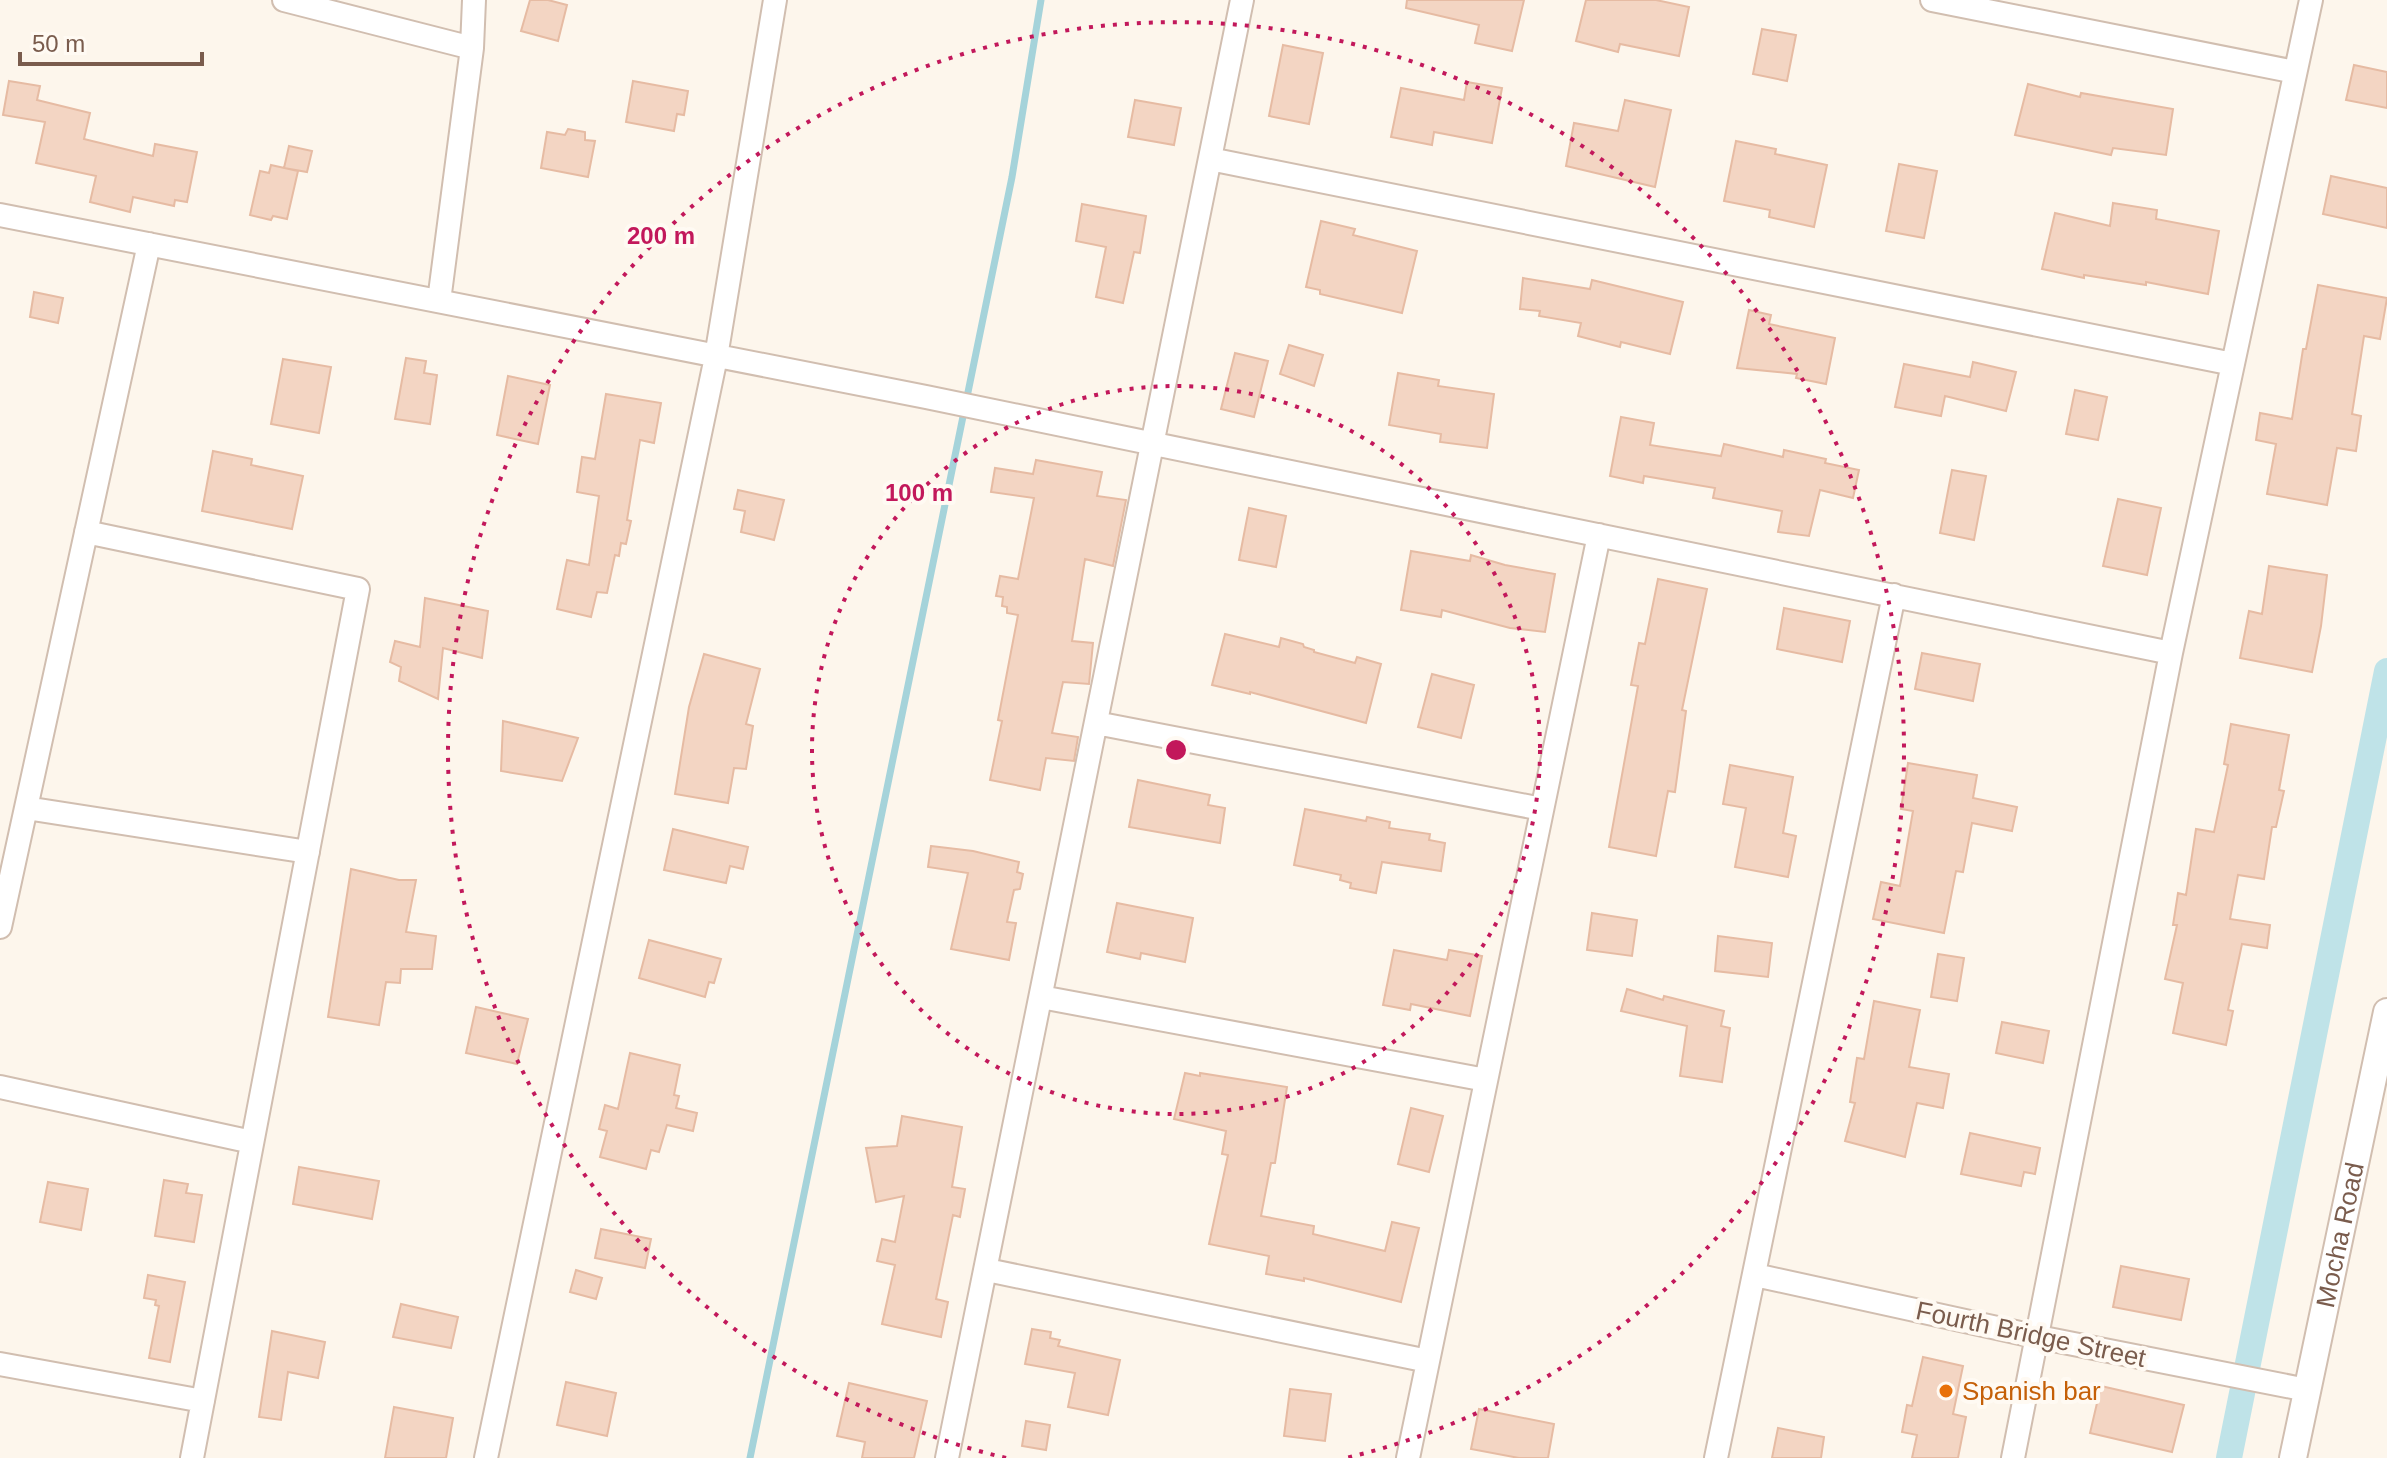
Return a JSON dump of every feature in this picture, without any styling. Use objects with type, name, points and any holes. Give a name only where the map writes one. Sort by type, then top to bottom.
[{"type":"street","points":[[284,0],[472,48]]},
{"type":"street","points":[[439,301],[472,48],[474,0]]},
{"type":"street","points":[[486,1458],[716,357],[775,0]]},
{"type":"street","points":[[947,1458],[1242,0]]},
{"type":"street","points":[[1932,0],[2295,72]]},
{"type":"street","points":[[2013,1458],[2171,653],[2311,0]]},
{"type":"street","points":[[1210,159],[2233,364]]},
{"type":"street","points":[[0,215],[1153,443],[2171,653]]},
{"type":"street","points":[[0,927],[149,244]]},
{"type":"street","points":[[86,532],[358,589],[192,1458]]},
{"type":"street","points":[[1408,1458],[1599,535]]},
{"type":"street","points":[[1716,1458],[1894,595]]},
{"type":"street","points":[[1096,723],[1542,809]]},
{"type":"street","points":[[26,808],[308,852]]},
{"type":"street","points":[[1041,997],[1486,1080]]},
{"type":"street","name":"Mocha Road","points":[[2293,1458],[2382,1057],[2387,1012]]},
{"type":"street","points":[[0,1087],[252,1142]]},
{"type":"street","points":[[987,1270],[1428,1361]]},
{"type":"street","name":"Fourth Bridge Street","points":[[1755,1275],[2038,1337],[2307,1390]]},
{"type":"street","points":[[0,1364],[203,1401]]},
{"type":"building","points":[[530,0],[548,0],[567,5],[558,41],[521,31]]},
{"type":"building","points":[[1407,0],[1524,0],[1512,51],[1475,43],[1479,25],[1406,8]]},
{"type":"building","points":[[1586,0],[1656,0],[1689,7],[1679,56],[1620,44],[1618,52],[1576,41]]},
{"type":"building","points":[[1762,29],[1796,35],[1787,81],[1753,74]]},
{"type":"building","points":[[1283,45],[1323,53],[1309,124],[1269,116]]},
{"type":"building","points":[[2354,65],[2387,72],[2387,108],[2346,100]]},
{"type":"building","points":[[9,81],[40,86],[37,100],[90,113],[84,139],[153,156],[155,144],[197,152],[187,202],[175,200],[174,206],[133,197],[130,212],[90,202],[96,176],[36,163],[45,122],[3,115]]},
{"type":"building","points":[[633,81],[688,91],[684,115],[677,114],[674,131],[626,122]]},
{"type":"building","points":[[1467,82],[1502,88],[1492,143],[1434,132],[1432,145],[1391,137],[1401,88],[1464,100]]},
{"type":"building","points":[[2028,84],[2080,97],[2081,93],[2173,109],[2166,155],[2113,148],[2111,155],[2015,135]]},
{"type":"building","points":[[1135,100],[1181,108],[1174,145],[1128,137]]},
{"type":"building","points":[[1625,100],[1671,110],[1655,187],[1566,166],[1574,123],[1618,131]]},
{"type":"building","points":[[568,129],[585,132],[585,140],[595,141],[588,177],[541,168],[547,132],[565,135]]},
{"type":"building","points":[[1736,141],[1776,149],[1775,154],[1827,165],[1814,227],[1769,217],[1770,210],[1724,201]]},
{"type":"building","points":[[289,146],[312,151],[307,172],[284,168]]},
{"type":"building","points":[[1899,164],[1937,171],[1924,238],[1886,231]]},
{"type":"building","points":[[271,165],[298,171],[287,219],[273,216],[271,220],[250,215],[260,171],[269,173]]},
{"type":"building","points":[[2331,176],[2387,188],[2387,228],[2323,214]]},
{"type":"building","points":[[2113,203],[2157,210],[2156,219],[2219,231],[2208,294],[2146,282],[2146,285],[2084,275],[2084,278],[2042,269],[2055,213],[2110,226]]},
{"type":"building","points":[[1082,204],[1146,216],[1140,253],[1134,252],[1123,303],[1096,297],[1106,247],[1076,241]]},
{"type":"building","points":[[1321,221],[1355,229],[1353,235],[1417,251],[1402,313],[1320,294],[1320,290],[1306,287]]},
{"type":"building","points":[[1523,278],[1590,289],[1592,280],[1683,302],[1670,354],[1621,342],[1620,347],[1578,336],[1581,323],[1539,316],[1540,311],[1520,309]]},
{"type":"building","points":[[2318,285],[2387,298],[2380,339],[2364,336],[2352,414],[2361,416],[2356,451],[2337,448],[2327,505],[2267,494],[2276,444],[2256,440],[2260,413],[2292,419],[2303,349],[2306,349]]},
{"type":"building","points":[[34,292],[63,298],[58,323],[30,317]]},
{"type":"building","points":[[1749,310],[1771,315],[1769,324],[1835,338],[1826,384],[1796,378],[1797,374],[1737,368]]},
{"type":"building","points":[[1289,345],[1323,355],[1314,386],[1280,374]]},
{"type":"building","points":[[1235,353],[1268,361],[1254,417],[1221,409]]},
{"type":"building","points":[[406,358],[426,361],[424,373],[437,375],[430,424],[395,419]]},
{"type":"building","points":[[283,359],[331,367],[319,433],[271,424]]},
{"type":"building","points":[[1973,362],[2016,372],[2006,411],[1945,396],[1941,416],[1895,407],[1904,364],[1970,377]]},
{"type":"building","points":[[1398,373],[1439,380],[1438,386],[1494,394],[1487,448],[1440,442],[1441,434],[1389,425]]},
{"type":"building","points":[[508,376],[550,385],[538,444],[497,435]]},
{"type":"building","points":[[2075,390],[2107,397],[2098,440],[2066,434]]},
{"type":"building","points":[[606,394],[661,403],[654,443],[640,440],[626,544],[621,543],[619,556],[615,555],[607,593],[597,592],[591,617],[557,609],[567,560],[589,565],[599,496],[577,492],[582,457],[595,459]]},
{"type":"building","points":[[1621,417],[1654,423],[1650,445],[1721,456],[1724,444],[1783,457],[1784,450],[1859,470],[1853,498],[1820,490],[1809,536],[1778,532],[1782,511],[1713,498],[1715,488],[1644,476],[1643,483],[1610,476]]},
{"type":"building","points":[[213,451],[252,459],[251,465],[303,476],[292,529],[202,511]]},
{"type":"building","points":[[1036,460],[1102,472],[1097,496],[1126,500],[1113,566],[1085,559],[1072,641],[1093,643],[1089,684],[1063,682],[1052,733],[1078,737],[1074,761],[1046,758],[1040,790],[990,780],[1018,615],[1007,613],[1007,607],[1002,606],[1003,597],[996,596],[1000,576],[1018,579],[1034,498],[991,492],[995,468],[1033,474]]},
{"type":"building","points":[[1952,470],[1986,476],[1974,540],[1940,533]]},
{"type":"building","points":[[738,490],[784,500],[774,540],[741,532],[745,511],[734,509]]},
{"type":"building","points":[[2118,499],[2161,508],[2147,575],[2103,566]]},
{"type":"building","points":[[1249,508],[1286,516],[1276,567],[1239,560]]},
{"type":"building","points":[[1411,551],[1470,561],[1471,555],[1555,574],[1545,632],[1510,628],[1442,610],[1441,617],[1401,610]]},
{"type":"building","points":[[2269,566],[2327,575],[2312,672],[2240,658],[2249,611],[2262,614]]},
{"type":"building","points":[[1658,579],[1707,589],[1682,710],[1686,711],[1675,792],[1668,791],[1656,856],[1609,847],[1638,686],[1631,685],[1639,643],[1645,644]]},
{"type":"building","points":[[425,598],[488,611],[482,658],[443,648],[438,699],[399,681],[401,667],[390,662],[395,641],[420,647]]},
{"type":"building","points":[[1784,608],[1850,621],[1842,662],[1777,649]]},
{"type":"building","points":[[1225,634],[1279,647],[1281,638],[1303,644],[1314,652],[1355,663],[1357,657],[1381,664],[1366,723],[1212,685]]},
{"type":"building","points":[[1922,653],[1980,664],[1973,701],[1915,689]]},
{"type":"building","points":[[704,654],[760,669],[746,724],[753,726],[746,769],[734,768],[728,803],[675,794],[689,707]]},
{"type":"building","points":[[1432,674],[1474,685],[1461,738],[1418,727]]},
{"type":"building","points":[[503,721],[578,738],[562,781],[501,771]]},
{"type":"building","points":[[2231,724],[2289,735],[2279,790],[2284,791],[2276,827],[2272,827],[2264,879],[2238,875],[2230,919],[2270,925],[2267,948],[2242,944],[2228,1010],[2233,1011],[2226,1045],[2173,1033],[2183,983],[2165,979],[2177,925],[2173,925],[2178,893],[2186,895],[2196,829],[2214,832],[2228,765],[2224,764]]},
{"type":"building","points":[[1908,763],[1977,775],[1973,798],[2017,807],[2012,831],[1972,823],[1963,872],[1956,871],[1944,933],[1873,919],[1881,882],[1900,886],[1913,811],[1901,809]]},
{"type":"building","points":[[1730,765],[1793,777],[1783,833],[1796,836],[1788,877],[1735,867],[1746,808],[1723,804]]},
{"type":"building","points":[[1138,780],[1210,795],[1208,805],[1225,808],[1220,843],[1129,827]]},
{"type":"building","points":[[1305,809],[1366,821],[1367,817],[1390,822],[1389,828],[1430,834],[1429,840],[1445,843],[1441,871],[1382,862],[1376,893],[1350,888],[1351,883],[1340,880],[1341,875],[1294,865]]},
{"type":"building","points":[[673,829],[748,847],[743,869],[730,866],[726,883],[664,870]]},
{"type":"building","points":[[931,846],[973,851],[1019,862],[1017,872],[1023,874],[1020,889],[1014,890],[1007,922],[1016,923],[1009,960],[951,949],[968,873],[928,867]]},
{"type":"building","points":[[351,869],[399,880],[416,880],[406,932],[436,936],[432,969],[401,969],[400,983],[386,982],[379,1025],[328,1017]]},
{"type":"building","points":[[1117,903],[1193,918],[1185,962],[1141,953],[1140,959],[1107,952]]},
{"type":"building","points":[[1592,913],[1637,920],[1632,956],[1587,950]]},
{"type":"building","points":[[1718,936],[1772,943],[1768,977],[1715,971]]},
{"type":"building","points":[[649,940],[721,959],[714,983],[709,982],[705,997],[639,978]]},
{"type":"building","points":[[1394,950],[1447,960],[1449,950],[1482,956],[1470,1016],[1411,1004],[1410,1010],[1383,1005]]},
{"type":"building","points":[[1938,954],[1964,958],[1957,1001],[1931,997]]},
{"type":"building","points":[[1627,989],[1663,1000],[1664,996],[1724,1011],[1721,1026],[1730,1028],[1722,1082],[1680,1076],[1687,1026],[1621,1011]]},
{"type":"building","points":[[1874,1001],[1920,1010],[1909,1067],[1949,1074],[1943,1108],[1917,1103],[1905,1157],[1845,1141],[1855,1103],[1850,1102],[1857,1058],[1864,1059]]},
{"type":"building","points":[[476,1007],[528,1019],[517,1064],[466,1053]]},
{"type":"building","points":[[2002,1022],[2049,1031],[2043,1063],[1996,1053]]},
{"type":"building","points":[[630,1053],[680,1065],[674,1095],[679,1096],[676,1108],[697,1113],[693,1131],[667,1125],[659,1152],[651,1150],[646,1169],[600,1157],[607,1131],[599,1129],[605,1105],[618,1109]]},
{"type":"building","points":[[1185,1073],[1287,1087],[1275,1163],[1271,1163],[1261,1216],[1314,1226],[1313,1234],[1385,1251],[1392,1222],[1419,1228],[1401,1302],[1304,1278],[1304,1281],[1266,1274],[1269,1256],[1209,1244],[1228,1155],[1222,1154],[1226,1131],[1174,1119]]},
{"type":"building","points":[[1411,1108],[1443,1116],[1429,1172],[1398,1164]]},
{"type":"building","points":[[902,1116],[962,1127],[952,1187],[965,1189],[960,1217],[953,1215],[936,1299],[948,1302],[941,1337],[882,1324],[895,1265],[877,1261],[882,1239],[895,1242],[904,1196],[876,1202],[866,1148],[897,1146]]},
{"type":"building","points":[[1970,1133],[2040,1148],[2035,1174],[2024,1172],[2021,1186],[1961,1174]]},
{"type":"building","points":[[299,1167],[379,1181],[372,1219],[293,1204]]},
{"type":"building","points":[[164,1180],[188,1184],[186,1193],[202,1195],[194,1242],[155,1236]]},
{"type":"building","points":[[48,1182],[88,1189],[81,1230],[40,1222]]},
{"type":"building","points":[[601,1229],[651,1239],[645,1268],[595,1258]]},
{"type":"building","points":[[2121,1266],[2189,1279],[2181,1320],[2113,1307]]},
{"type":"building","points":[[576,1270],[602,1278],[596,1299],[570,1292]]},
{"type":"building","points":[[148,1275],[185,1282],[170,1362],[149,1358],[159,1306],[155,1305],[156,1300],[144,1298]]},
{"type":"building","points":[[401,1304],[458,1317],[451,1348],[393,1337]]},
{"type":"building","points":[[1032,1329],[1051,1332],[1050,1338],[1060,1340],[1058,1346],[1120,1360],[1108,1415],[1068,1407],[1075,1373],[1025,1364]]},
{"type":"building","points":[[272,1331],[325,1342],[318,1378],[288,1372],[281,1420],[259,1417]]},
{"type":"building","points":[[1923,1357],[1963,1366],[1953,1414],[1966,1417],[1958,1458],[1912,1458],[1917,1435],[1902,1432],[1907,1405],[1912,1406]]},
{"type":"building","points":[[566,1382],[616,1393],[607,1436],[557,1425]]},
{"type":"building","points":[[849,1383],[927,1401],[914,1458],[862,1458],[865,1442],[837,1436]]},
{"type":"building","points":[[2101,1386],[2184,1405],[2172,1452],[2090,1433]]},
{"type":"building","points":[[1290,1389],[1331,1394],[1325,1441],[1284,1436]]},
{"type":"building","points":[[394,1407],[453,1418],[446,1458],[385,1458]]},
{"type":"building","points":[[1479,1409],[1554,1424],[1548,1458],[1519,1458],[1471,1449]]},
{"type":"building","points":[[1026,1421],[1050,1425],[1046,1450],[1022,1446]]},
{"type":"building","points":[[1778,1428],[1824,1437],[1821,1458],[1772,1458]]},
{"type":"waterway","points":[[750,1458],[1012,177],[1041,0]]},
{"type":"waterway","points":[[2229,1458],[2387,671]]},
{"type":"place","name":"Spanish bar","points":[[1946,1391]]}]
